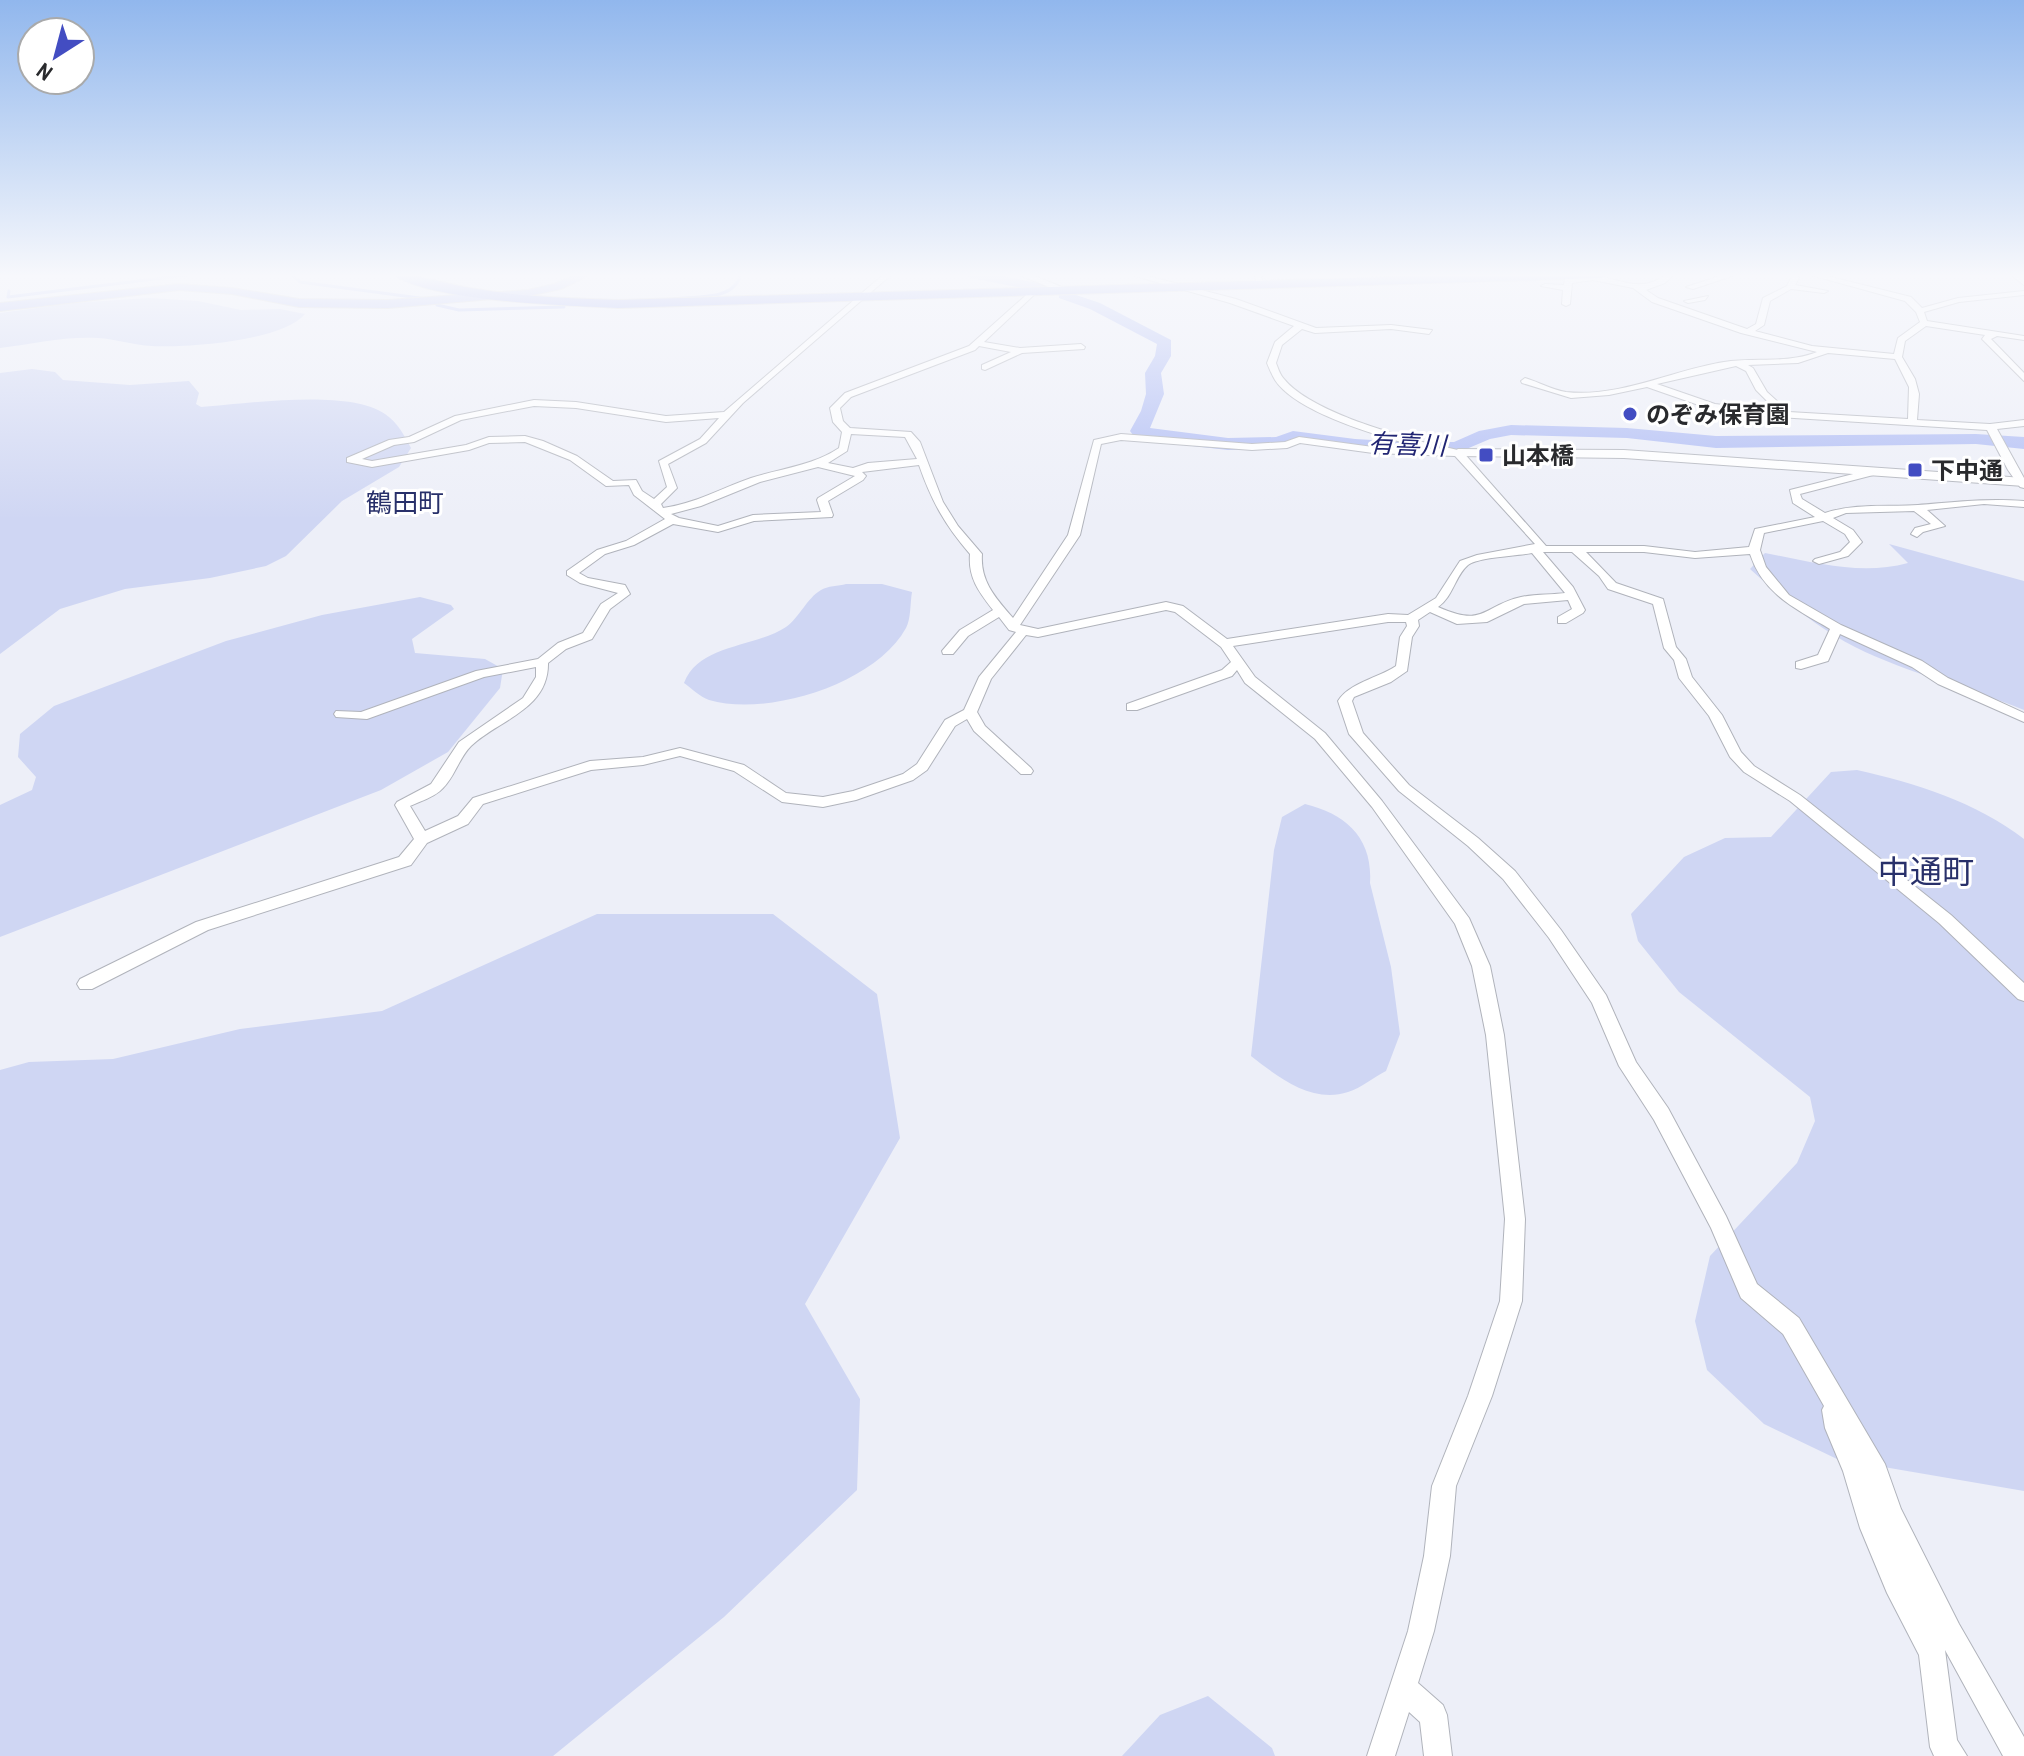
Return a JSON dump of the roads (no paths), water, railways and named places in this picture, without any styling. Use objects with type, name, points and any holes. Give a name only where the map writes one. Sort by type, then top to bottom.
[{"type":"street","points":[[658,508],[672,488],[663,463],[703,441],[727,415],[794,356]]},
{"type":"street","points":[[954,356],[848,395],[835,408],[838,422],[847,431],[908,434],[915,442],[953,528],[976,554],[975,567],[982,588],[1018,629],[1038,633],[1166,606],[1179,609],[1225,644],[1250,680],[1320,736],[1377,804],[1463,922],[1481,966],[1495,1035],[1515,1219],[1511,1301],[1480,1396],[1444,1486],[1434,1571],[1421,1631],[1381,1756]]},
{"type":"street","points":[[985,367],[1009,356]]},
{"type":"street","points":[[1273,356],[1273,366],[1283,385],[1294,396],[1319,409],[1412,442],[1458,453],[1541,544],[1538,550]]},
{"type":"street","points":[[1525,381],[1568,395],[1619,390],[1738,363],[1805,362],[1817,356]]},
{"type":"street","points":[[1882,356],[1898,357],[1913,377],[1916,405],[1912,421]]},
{"type":"street","points":[[2003,356],[2024,378]]},
{"type":"street","points":[[1738,363],[1750,370],[1751,377],[1765,395],[1785,413]]},
{"type":"street","points":[[1645,383],[1713,407],[1745,412],[1990,427],[2024,423]]},
{"type":"street","points":[[727,415],[666,419],[576,405],[534,403],[458,418],[411,440],[392,442],[351,460],[372,464],[469,447],[483,439],[530,440],[598,473],[610,484],[632,482],[638,493],[673,519],[718,529],[753,518],[828,515],[822,500],[861,476],[854,471],[820,464]]},
{"type":"street","points":[[1990,427],[1998,436],[2008,467],[2023,483]]},
{"type":"street","points":[[658,508],[685,508],[761,479],[820,464],[844,449],[847,431]]},
{"type":"street","points":[[1026,771],[979,728],[970,712],[973,695],[991,666],[1012,650],[1018,629],[1074,535],[1097,442],[1121,437],[1252,447],[1287,445],[1299,440],[1373,450],[1624,454],[2023,483]]},
{"type":"street","points":[[854,471],[868,466],[922,462]]},
{"type":"street","points":[[1819,561],[1844,554],[1856,542],[1849,532],[1797,501],[1794,492],[1877,471]]},
{"type":"street","points":[[2024,504],[1971,502],[1917,508],[1845,510],[1807,523],[1759,531],[1754,550],[1760,568],[1785,598],[1837,628],[2024,718]]},
{"type":"street","points":[[1917,508],[1940,526],[1919,530],[1917,534]]},
{"type":"street","points":[[341,714],[362,716],[481,674],[542,662],[562,646],[578,643],[588,636],[605,607],[624,594],[621,588],[584,581],[571,573],[601,552],[630,543],[673,519]]},
{"type":"street","points":[[1575,549],[1612,586],[1659,602],[1663,608],[1670,648],[1680,659],[1686,678],[1715,715],[1735,754],[1749,769],[1795,798],[1922,900],[2024,994]]},
{"type":"street","points":[[1225,644],[1388,618],[1411,619],[1440,600],[1464,563],[1477,558],[1538,550],[1644,549],[1695,555],[1754,550]]},
{"type":"street","points":[[1538,550],[1579,610],[1562,620]]},
{"type":"street","points":[[1429,607],[1457,620],[1487,618],[1521,601],[1572,596]]},
{"type":"street","points":[[948,651],[964,633],[1000,611]]},
{"type":"street","points":[[1411,619],[1413,626],[1406,637],[1402,668],[1386,679],[1349,694],[1345,701],[1356,734],[1404,788],[1473,842],[1509,875],[1555,934],[1600,1000],[1628,1066],[1661,1114],[1719,1223],[1749,1291],[1791,1326],[1876,1473],[1891,1515],[1950,1633],[2019,1756]]},
{"type":"street","points":[[1801,665],[1823,658],[1837,628]]},
{"type":"street","points":[[422,839],[402,805],[436,786],[464,745],[526,701],[538,687],[544,672],[542,662]]},
{"type":"street","points":[[1132,707],[1227,673],[1238,662]]},
{"type":"street","points":[[86,984],[202,926],[405,861],[422,839],[463,820],[478,801],[590,766],[643,761],[680,752],[739,768],[782,797],[823,802],[856,795],[908,777],[922,767],[950,723],[970,712]]},
{"type":"street","points":[[1833,1398],[1837,1428],[1873,1528],[1896,1584],[1932,1652],[1944,1747],[1953,1756]]},
{"type":"street","points":[[1403,1688],[1433,1715],[1438,1756]]},
{"type":"waterway","name":"有喜川","points":[[1163,356],[1153,373],[1155,394],[1150,411],[1139,431],[1166,438],[1260,444],[1280,442],[1293,436],[1355,445],[1457,447],[1485,435],[1511,430],[1627,433],[1716,442],[1976,439],[2024,443]]},
{"type":"place","name":"のぞみ保育園","points":[[1630,414]]},
{"type":"place","name":"山本橋","points":[[1486,455]]},
{"type":"place","name":"下中通","points":[[1915,470]]},
{"type":"district","name":"鶴田町","points":[[405,502]]},
{"type":"district","name":"中通町","points":[[1926,871]]}]
